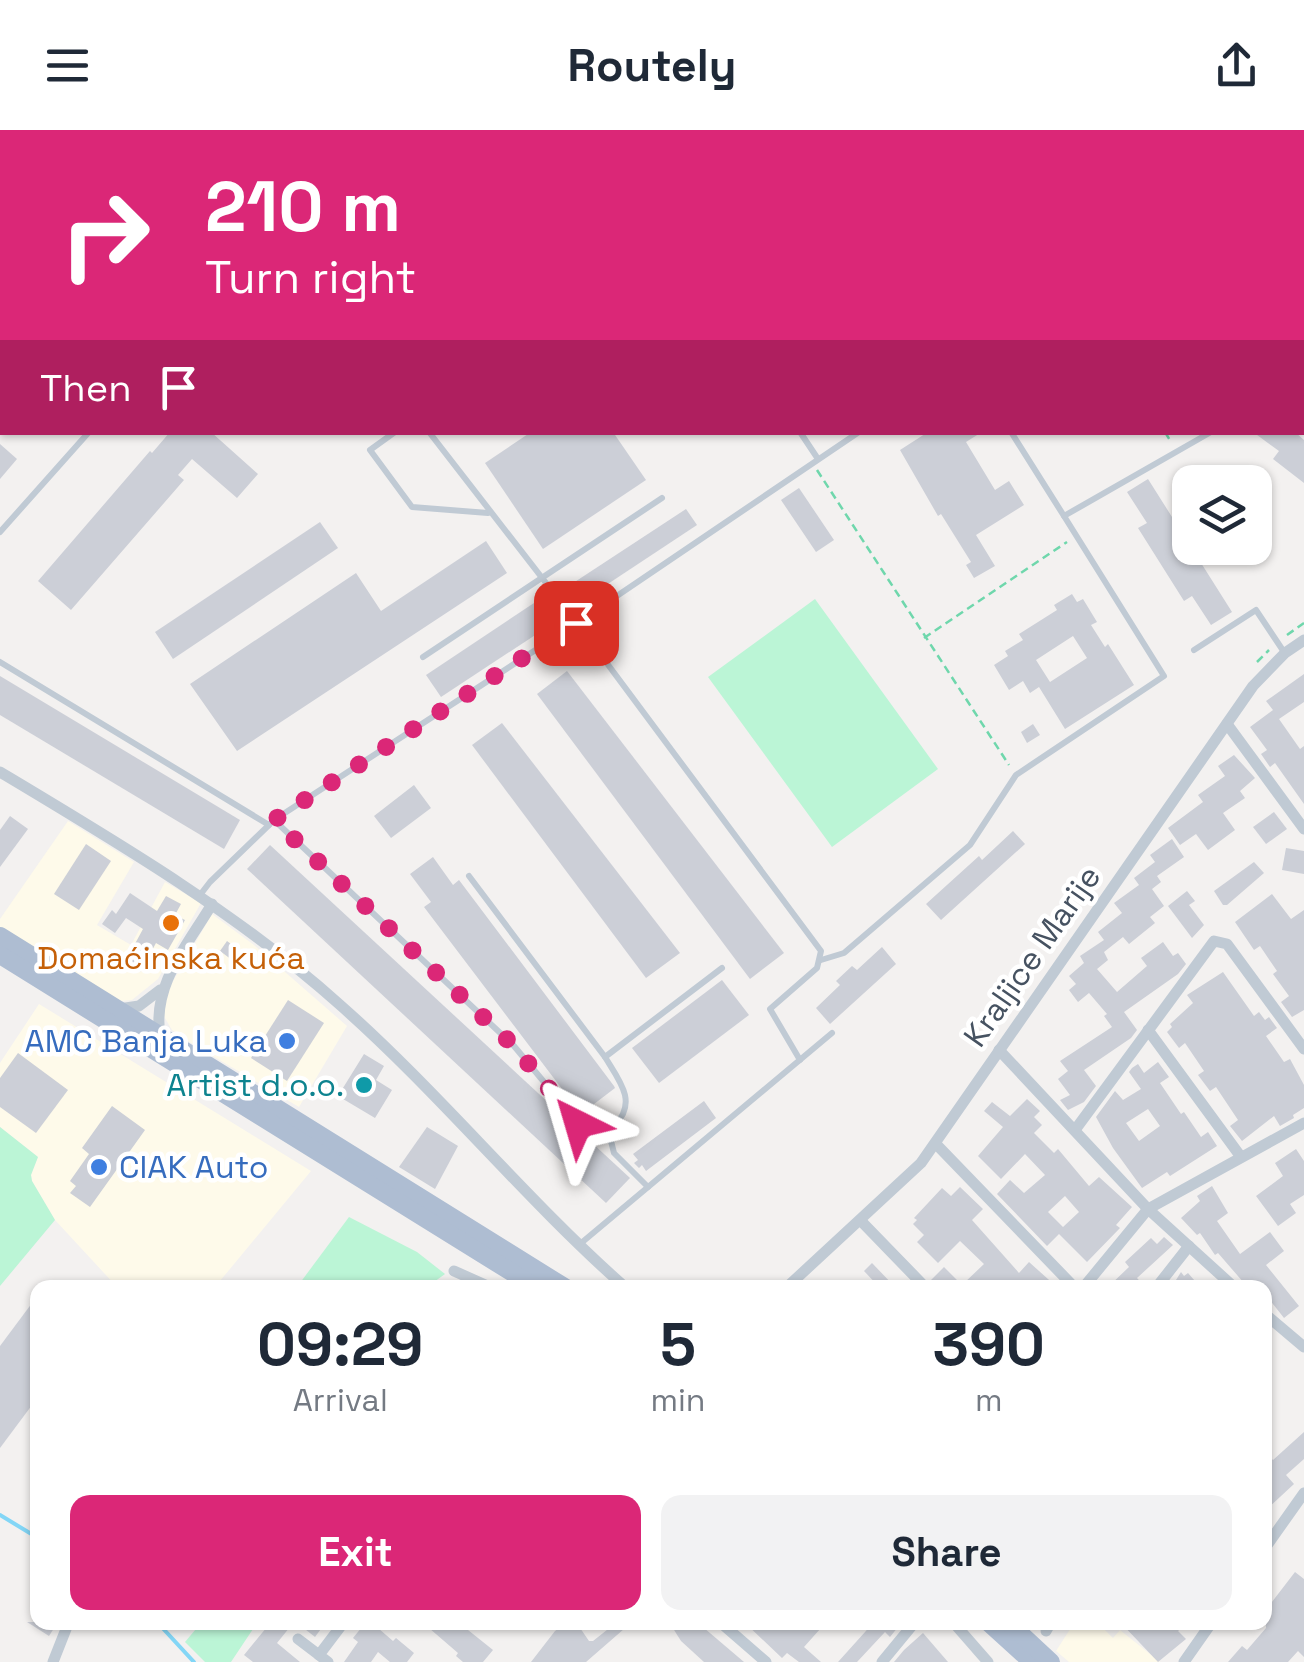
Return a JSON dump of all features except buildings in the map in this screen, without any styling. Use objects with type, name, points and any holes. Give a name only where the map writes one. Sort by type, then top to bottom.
[{"type":"main road","points":[[0,936],[553,1280]]},
{"type":"main road","points":[[0,955],[523,1280]]},
{"type":"main road","points":[[997,1630],[1032,1662]]},
{"type":"main road","points":[[1017,1630],[1052,1662]]},
{"type":"street","name":"Kraljice Marije","points":[[795,1280],[911,1175],[936,1144],[1253,686],[1282,647],[1304,640]]},
{"type":"street","points":[[1227,724],[1304,829]]},
{"type":"street","points":[[0,772],[200,895],[336,1000],[617,1280]]},
{"type":"street","points":[[161,1038],[157,1010],[163,988],[212,904]]},
{"type":"street","points":[[1075,1130],[1210,944],[1218,940],[1227,944],[1304,1049]]},
{"type":"street","points":[[114,1010],[139,1006],[163,988]]},
{"type":"street","points":[[1148,1030],[1241,1157]]},
{"type":"street","points":[[999,1050],[1148,1209],[1226,1280]]},
{"type":"street","points":[[1090,1280],[1148,1209],[1304,1124]]},
{"type":"street","points":[[936,1144],[1067,1280]]},
{"type":"street","points":[[861,1220],[918,1280]]},
{"type":"street","points":[[1162,1280],[1189,1246]]},
{"type":"street","points":[[454,1271],[474,1280]]},
{"type":"street","points":[[1272,1320],[1304,1346]]},
{"type":"street","points":[[1272,1538],[1304,1493]]},
{"type":"street","points":[[54,1662],[66,1630]]},
{"type":"street","points":[[298,1639],[323,1659],[339,1630]]},
{"type":"street","points":[[729,1630],[766,1662]]},
{"type":"street","points":[[882,1662],[908,1630]]},
{"type":"street","points":[[960,1630],[988,1662]]},
{"type":"street","points":[[1184,1662],[1206,1630]]},
{"type":"lane","points":[[0,532],[86,435]]},
{"type":"lane","points":[[391,435],[370,450],[412,507],[490,513]]},
{"type":"lane","points":[[431,435],[821,951],[817,968],[770,1009],[800,1060]]},
{"type":"lane","points":[[802,435],[815,461]]},
{"type":"lane","points":[[200,895],[272,822],[854,435]]},
{"type":"lane","points":[[821,960],[844,953],[970,845],[1016,775],[1164,676],[1013,435]]},
{"type":"lane","points":[[1064,516],[1206,435]]},
{"type":"lane","points":[[423,657],[662,498]]},
{"type":"lane","points":[[1194,650],[1256,610],[1282,647]]},
{"type":"lane","points":[[0,662],[272,822],[514,1046],[578,1124],[593,1130],[608,1128],[624,1113],[627,1098],[605,1057],[468,876]]},
{"type":"lane","points":[[605,1057],[722,968]]},
{"type":"lane","points":[[578,1244],[832,1034]]},
{"type":"lane","points":[[608,1128],[614,1153],[648,1187]]},
{"type":"path","points":[[815,461],[924,638],[1016,775]]},
{"type":"path","points":[[924,638],[1076,536]]},
{"type":"path","points":[[1249,672],[1282,647],[1304,623]]},
{"type":"shaded area","points":[[68,821],[134,862],[97,925],[131,945],[165,882],[201,903],[158,979],[132,1000],[120,1001],[0,927],[0,919]]},
{"type":"shaded area","points":[[212,914],[347,1026],[299,1107],[172,1030],[162,1013],[165,995]]},
{"type":"shaded area","points":[[39,1004],[311,1171],[221,1280],[111,1280],[55,1220],[32,1181],[38,1157],[0,1127],[0,1063]]},
{"type":"shaded area","points":[[1070,1630],[1105,1630],[1113,1638],[1120,1630],[1160,1662],[1069,1662],[1056,1651]]},
{"type":"green space","points":[[815,599],[938,769],[832,847],[708,677]]},
{"type":"green space","points":[[0,1127],[38,1157],[32,1181],[55,1220],[0,1286]]},
{"type":"green space","points":[[349,1217],[417,1252],[445,1274],[437,1280],[302,1280]]},
{"type":"green space","points":[[195,1630],[252,1630],[231,1662],[205,1662],[185,1642]]},
{"type":"waterway","points":[[0,1515],[30,1533]]},
{"type":"waterway","points":[[164,1630],[194,1662]]},
{"type":"place","name":"Domaćinska kuća","points":[[171,923]]},
{"type":"place","name":"AMC Banja Luka","points":[[287,1041]]},
{"type":"place","name":"Artist d.o.o.","points":[[364,1085]]},
{"type":"place","name":"CIAK Auto","points":[[99,1167]]},
{"type":"route","points":[[576,623],[274,820],[514,1046],[578,1124]]}]
